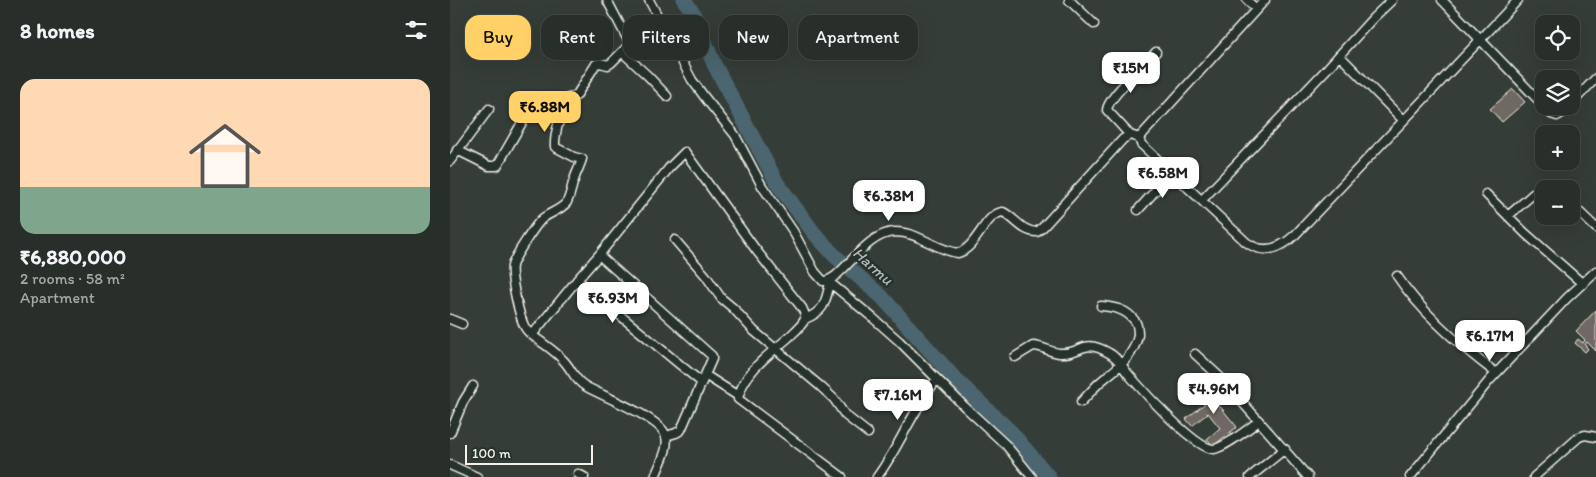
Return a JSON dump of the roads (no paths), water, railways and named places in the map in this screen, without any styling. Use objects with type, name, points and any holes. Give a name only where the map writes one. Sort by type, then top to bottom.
[{"type":"street","points":[[607,0],[623,31]]},
{"type":"street","points":[[650,0],[658,15]]},
{"type":"street","points":[[1069,0],[1094,24]]},
{"type":"street","points":[[1246,0],[1256,10]]},
{"type":"street","points":[[1265,0],[1139,138],[1141,144],[1252,246],[1267,250],[1276,248],[1289,240],[1304,226],[1518,0]]},
{"type":"street","points":[[1202,200],[1372,18],[1392,0]]},
{"type":"street","points":[[1442,0],[1535,96]]},
{"type":"street","points":[[654,477],[666,448],[664,431],[651,421],[583,385],[574,377],[569,367],[560,357],[525,328],[514,284],[512,265],[540,221],[562,208],[573,189],[582,159],[574,157],[556,147],[555,140],[568,98],[576,96],[596,64],[608,65],[622,52],[667,96]]},
{"type":"street","points":[[1139,138],[1130,135],[1107,110],[1108,105],[1156,52]]},
{"type":"street","points":[[1339,55],[1403,120]]},
{"type":"street","points":[[680,60],[692,80],[735,135],[762,186],[796,236],[820,278],[829,282],[873,318],[1006,445],[1032,477]]},
{"type":"street","points":[[1580,95],[1596,78]]},
{"type":"street","points":[[450,161],[489,109]]},
{"type":"street","points":[[457,150],[492,167],[497,166],[527,114]]},
{"type":"street","points":[[738,396],[750,374],[805,319],[813,316],[825,306],[829,282],[859,251],[885,234],[895,232],[915,235],[943,249],[958,253],[968,248],[995,214],[1003,212],[1027,230],[1036,232],[1043,227],[1123,139],[1130,135]]},
{"type":"street","points":[[532,335],[684,152],[756,250],[802,308],[805,319]]},
{"type":"street","points":[[1138,210],[1172,172]]},
{"type":"street","points":[[1508,216],[1535,192]]},
{"type":"street","points":[[1486,194],[1525,233],[1583,284]]},
{"type":"street","points":[[1580,213],[1596,228]]},
{"type":"street","points":[[675,240],[701,268],[721,298],[774,350],[815,381],[834,400],[845,415],[868,433]]},
{"type":"street","points":[[599,255],[712,356],[681,430],[666,436]]},
{"type":"street","points":[[1410,477],[1496,373],[1567,298],[1596,271]]},
{"type":"street","points":[[1397,276],[1417,301],[1463,348],[1496,373]]},
{"type":"street","points":[[577,280],[703,379],[738,396],[740,401],[842,477]]},
{"type":"street","points":[[1081,402],[1099,383],[1122,365],[1134,346],[1138,333],[1137,324],[1130,314],[1118,308],[1101,306]]},
{"type":"street","points":[[450,319],[462,324]]},
{"type":"street","points":[[1015,357],[1033,346],[1063,353],[1086,346],[1100,348],[1114,356],[1138,385],[1181,428],[1193,439],[1208,448],[1220,447],[1259,421]]},
{"type":"street","points":[[1195,354],[1222,379],[1308,477]]},
{"type":"street","points":[[877,477],[937,379]]},
{"type":"street","points":[[450,433],[463,402],[473,386]]},
{"type":"street","points":[[1540,475],[1579,437],[1586,434],[1596,437]]},
{"type":"street","points":[[1250,477],[1285,449]]},
{"type":"street","points":[[450,465],[477,477]]},
{"type":"waterway","name":"Harmu","points":[[684,0],[692,11],[714,64],[777,183],[814,233],[835,256],[882,297],[957,381],[1012,433],[1049,477]]}]
